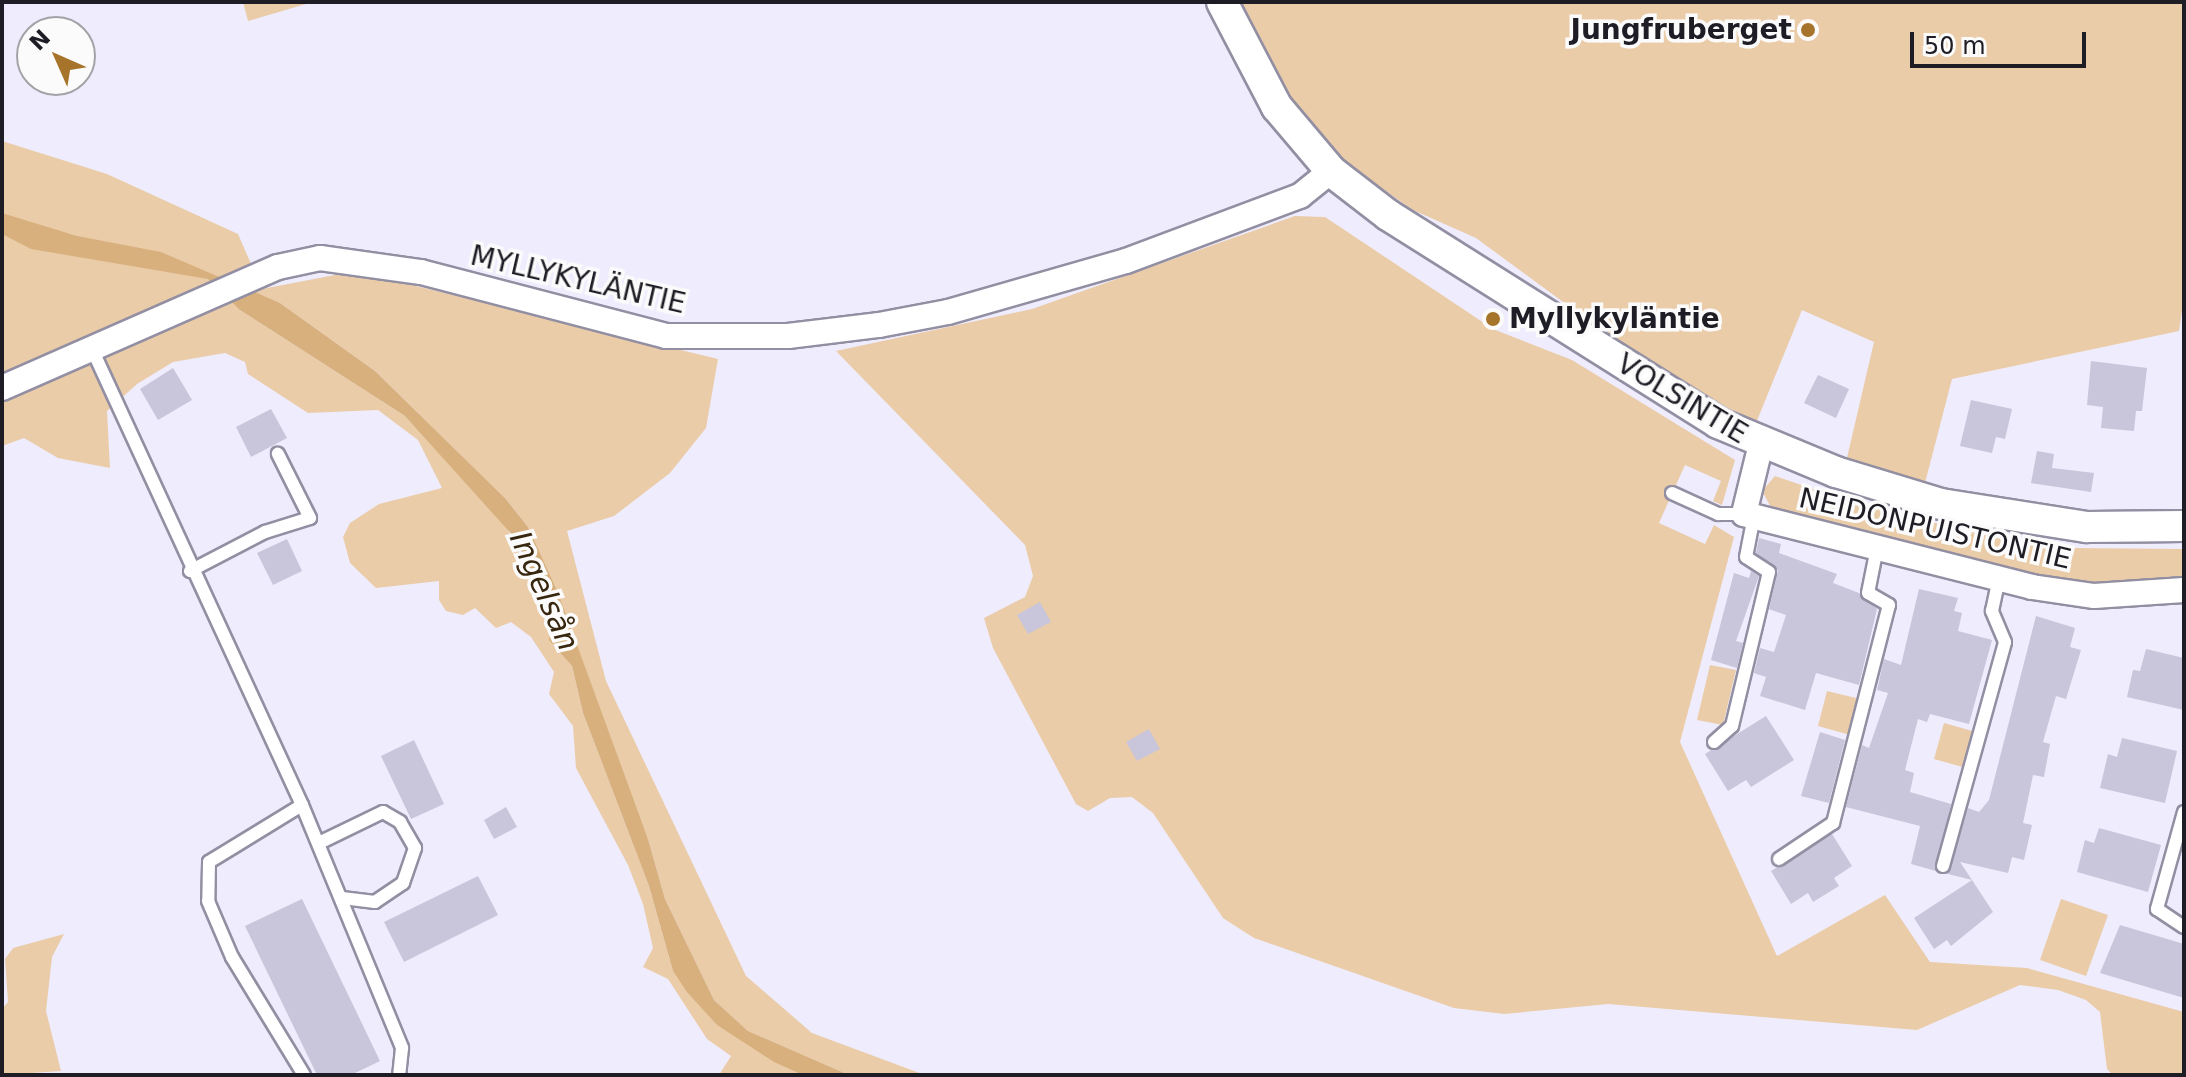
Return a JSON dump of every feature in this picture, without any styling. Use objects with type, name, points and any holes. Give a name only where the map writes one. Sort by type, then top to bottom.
[{"type":"street","name":"VOLSINTIE","points":[[1222,2],[1270,96],[1331,171],[1398,221],[1664,390],[1761,444],[1941,504],[2010,518],[2087,527],[2184,526]]},
{"type":"street","name":"MYLLYKYLÄNTIE","points":[[2,388],[297,261],[342,258],[421,272],[666,336],[788,336],[948,312],[1126,261],[1300,196],[1331,171]]},
{"type":"street","points":[[1749,515],[1761,444]]},
{"type":"street","name":"NEIDONPUISTONTIE","points":[[1749,515],[1999,579],[2094,596],[2184,590]]},
{"type":"lane","points":[[92,349],[190,571],[321,842],[402,1048],[399,1075]]},
{"type":"lane","points":[[190,571],[265,532],[310,518],[278,454]]},
{"type":"lane","points":[[1672,493],[1718,514],[1749,515],[1746,557],[1769,572],[1732,726],[1714,742]]},
{"type":"lane","points":[[1779,859],[1833,823],[1889,605],[1868,593],[1877,548]]},
{"type":"lane","points":[[1943,866],[2005,642],[1992,611],[1999,579]]},
{"type":"lane","points":[[302,805],[209,862],[208,901],[232,957],[304,1075]]},
{"type":"lane","points":[[321,842],[383,812],[400,822],[415,848],[403,883],[375,902],[342,898]]},
{"type":"lane","points":[[2184,812],[2157,909],[2184,927]]},
{"type":"shaded area","points":[[243,2],[313,2],[248,21]]},
{"type":"shaded area","points":[[1237,2],[2184,2],[2184,297],[2179,331],[1952,379],[1925,483],[1846,462],[1874,342],[1802,310],[1754,428],[1631,352],[1476,238],[1413,210],[1345,163],[1293,108]]},
{"type":"shaded area","points":[[2,141],[107,174],[238,234],[262,289],[340,274],[383,278],[718,359],[706,428],[670,473],[614,516],[567,531],[606,681],[746,976],[812,1033],[925,1075],[849,1075],[748,1031],[714,1000],[665,899],[648,839],[528,527],[505,498],[375,371],[280,303],[248,291],[240,310],[405,416],[500,515],[552,615],[550,640],[572,666],[583,713],[649,886],[673,971],[717,1025],[803,1075],[719,1075],[731,1056],[707,1039],[668,979],[643,967],[653,948],[643,904],[628,865],[576,768],[573,726],[549,694],[554,672],[531,637],[511,622],[496,628],[475,608],[463,615],[446,611],[439,600],[439,581],[376,588],[350,563],[343,537],[350,523],[379,504],[442,488],[418,440],[378,410],[308,413],[248,374],[245,362],[225,353],[173,362],[137,384],[107,411],[110,468],[58,458],[24,438],[2,446]]},
{"type":"shaded area","points":[[1295,216],[1325,217],[1493,329],[1572,360],[1735,460],[1722,505],[1713,501],[1721,481],[1685,465],[1659,523],[1705,544],[1714,525],[1734,537],[1680,742],[1777,956],[1885,895],[1930,962],[2027,968],[2184,1012],[2184,1075],[2113,1075],[2107,1069],[2100,1012],[2086,1000],[2058,990],[2020,985],[1917,1030],[1608,1004],[1504,1014],[1454,1008],[1254,938],[1223,918],[1153,813],[1132,797],[1110,798],[1088,811],[1076,804],[993,648],[984,618],[1025,597],[1033,576],[1025,545],[836,351],[1032,309]]},
{"type":"shaded area","points":[[1775,476],[1854,503],[2009,541],[2070,548],[2184,549],[2184,585],[2065,588],[1773,511],[1762,491]]},
{"type":"shaded area","points":[[1710,665],[1736,670],[1723,725],[1697,720]]},
{"type":"shaded area","points":[[1827,691],[1860,699],[1850,735],[1818,726]]},
{"type":"shaded area","points":[[1944,723],[1976,732],[1966,768],[1934,759]]},
{"type":"shaded area","points":[[2061,899],[2108,915],[2086,976],[2040,960]]},
{"type":"shaded area","points":[[64,934],[52,957],[46,1011],[61,1071],[2,1075],[2,1009],[8,1002],[5,959],[13,948]]},
{"type":"water","name":"Ingelsån","points":[[2,213],[77,236],[161,252],[280,303],[375,371],[505,498],[528,527],[558,593],[648,839],[665,899],[714,1000],[748,1031],[849,1075],[803,1075],[774,1062],[717,1025],[687,992],[673,971],[649,886],[583,713],[572,666],[549,640],[552,615],[515,538],[405,416],[240,310],[208,279],[31,249],[2,234]]},
{"type":"building","points":[[2091,361],[2147,368],[2142,411],[2136,411],[2134,431],[2101,428],[2103,407],[2087,405]]},
{"type":"building","points":[[173,368],[192,400],[158,420],[140,389]]},
{"type":"building","points":[[1818,375],[1849,389],[1836,418],[1804,403]]},
{"type":"building","points":[[1971,400],[2012,409],[2005,439],[1996,437],[1992,453],[1960,446]]},
{"type":"building","points":[[271,409],[287,438],[251,457],[236,427]]},
{"type":"building","points":[[2037,451],[2054,454],[2052,468],[2094,473],[2091,492],[2031,483]]},
{"type":"building","points":[[1759,538],[1781,544],[1779,553],[1837,574],[1833,583],[1859,593],[1877,609],[1859,685],[1816,673],[1805,710],[1760,696],[1766,677],[1754,673],[1760,648],[1774,652],[1786,615],[1769,609],[1778,570],[1756,553]]},
{"type":"building","points":[[287,539],[302,571],[273,585],[257,553]]},
{"type":"building","points":[[1751,571],[1759,576],[1736,641],[1743,643],[1737,668],[1711,660],[1734,573],[1749,578]]},
{"type":"building","points":[[1919,589],[1958,598],[1954,611],[1962,613],[1958,631],[1992,640],[1969,724],[1930,714],[1927,722],[1918,719],[1905,770],[1914,773],[1910,792],[1951,804],[1936,871],[1911,864],[1920,826],[1846,807],[1862,745],[1869,748],[1888,693],[1877,690],[1884,659],[1901,665]]},
{"type":"building","points":[[1040,602],[1051,622],[1028,634],[1017,615]]},
{"type":"building","points":[[2036,616],[2075,628],[2070,647],[2081,650],[2066,699],[2056,696],[2043,742],[2050,744],[2044,777],[2033,775],[2023,823],[2032,825],[2024,860],[2012,857],[2008,873],[1960,862],[1972,880],[1948,874],[1968,808],[1979,812],[1989,800]]},
{"type":"building","points":[[2146,649],[2184,658],[2184,710],[2127,697],[2133,670],[2140,671]]},
{"type":"building","points":[[1766,716],[1794,760],[1751,787],[1746,780],[1728,791],[1705,754]]},
{"type":"building","points":[[1149,729],[1160,749],[1137,761],[1126,742]]},
{"type":"building","points":[[1820,732],[1845,740],[1829,803],[1801,796]]},
{"type":"building","points":[[2122,738],[2177,751],[2165,803],[2100,788],[2108,754],[2117,757]]},
{"type":"building","points":[[414,740],[444,804],[411,819],[381,756]]},
{"type":"building","points":[[506,807],[517,827],[494,839],[484,820]]},
{"type":"building","points":[[2099,828],[2161,845],[2148,892],[2077,872],[2085,840],[2094,843]]},
{"type":"building","points":[[1832,834],[1852,866],[1834,878],[1839,886],[1813,902],[1808,893],[1791,904],[1771,871]]},
{"type":"building","points":[[478,876],[498,915],[404,962],[384,922]]},
{"type":"building","points":[[1972,880],[1993,912],[1951,946],[1947,940],[1934,949],[1914,918]]},
{"type":"building","points":[[302,899],[380,1061],[351,1075],[317,1075],[245,926]]},
{"type":"building","points":[[2120,925],[2184,944],[2184,998],[2100,973]]},
{"type":"place","name":"Jungfruberget","points":[[1808,30]]},
{"type":"place","name":"Myllykyläntie","points":[[1493,319]]}]
